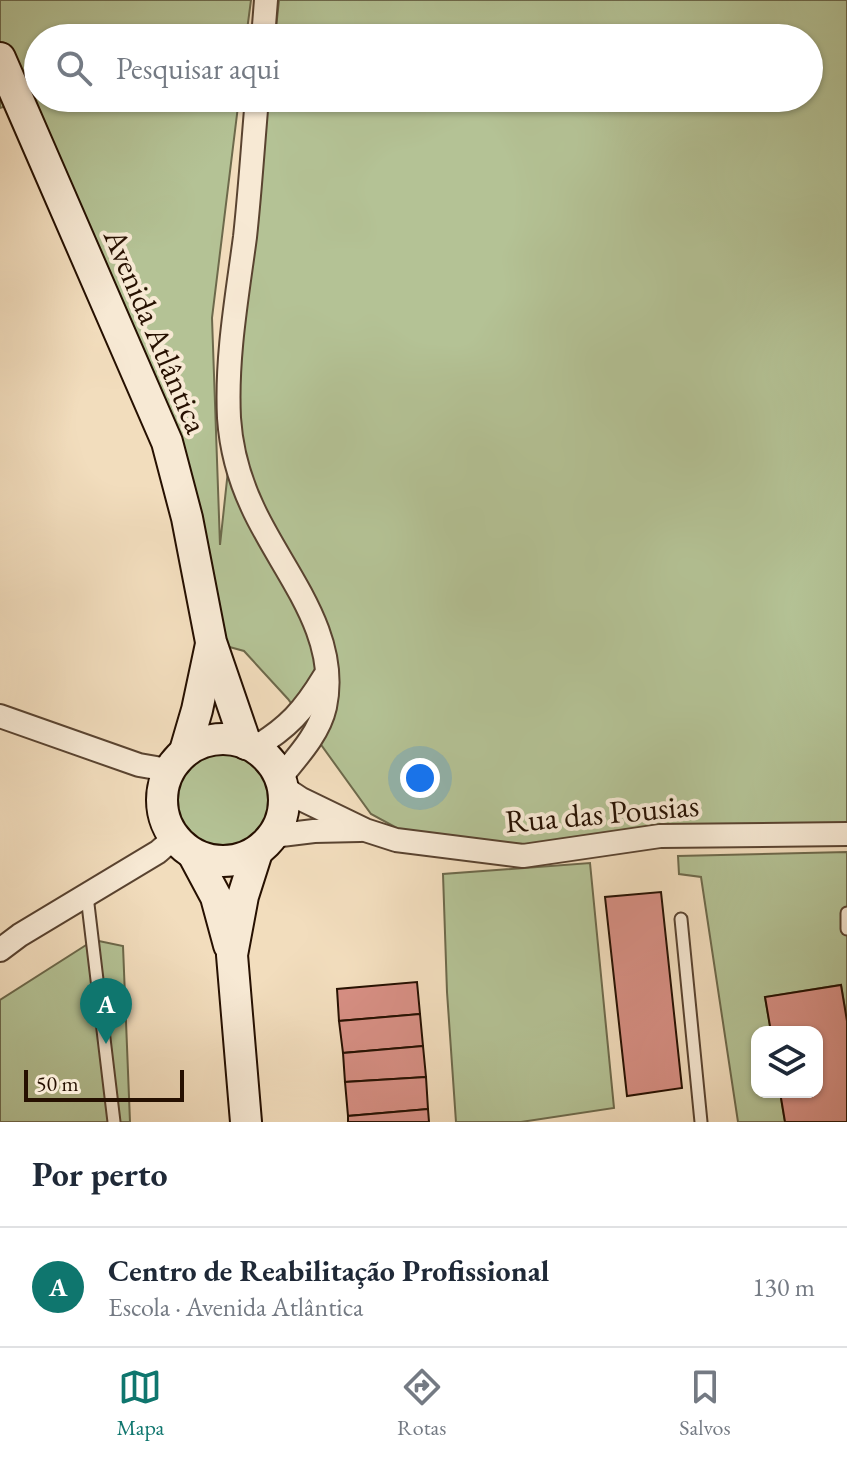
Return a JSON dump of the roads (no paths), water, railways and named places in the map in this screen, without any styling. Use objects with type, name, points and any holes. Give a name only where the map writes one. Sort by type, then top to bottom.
[{"type":"main road","name":"Avenida Atlântica","points":[[0,58],[167,442],[187,518],[211,642],[250,746],[270,761],[282,782],[283,812],[265,844],[243,896],[232,955]]},
{"type":"main road","name":"Avenida Atlântica","points":[[211,642],[197,710],[162,787],[161,805],[165,823],[184,846],[216,897],[232,955],[246,1122]]},
{"type":"main road","points":[[176,761],[199,743],[214,739],[231,739],[250,746]]},
{"type":"main road","points":[[184,846],[209,860],[226,862],[242,859],[265,844]]},
{"type":"street","points":[[264,24],[266,0]]},
{"type":"street","points":[[256,112],[245,234],[231,337],[228,382],[232,447],[252,506],[320,636],[327,673],[325,707],[317,726],[282,782],[301,799],[365,830]]},
{"type":"street","points":[[250,746],[294,719],[307,706],[327,673]]},
{"type":"street","points":[[0,716],[139,765],[176,761]]},
{"type":"street","points":[[265,844],[314,831],[365,830]]},
{"type":"street","name":"Rua das Pousias","points":[[365,830],[396,840],[523,856],[660,836],[847,837]]},
{"type":"street","points":[[0,950],[158,852],[184,846]]},
{"type":"lane","points":[[87,896],[114,1122]]},
{"type":"lane","points":[[847,913],[847,929]]},
{"type":"lane","points":[[681,919],[701,1122]]},
{"type":"place","name":"Centro de Reabilitação Profissional","points":[[106,1044]]}]
